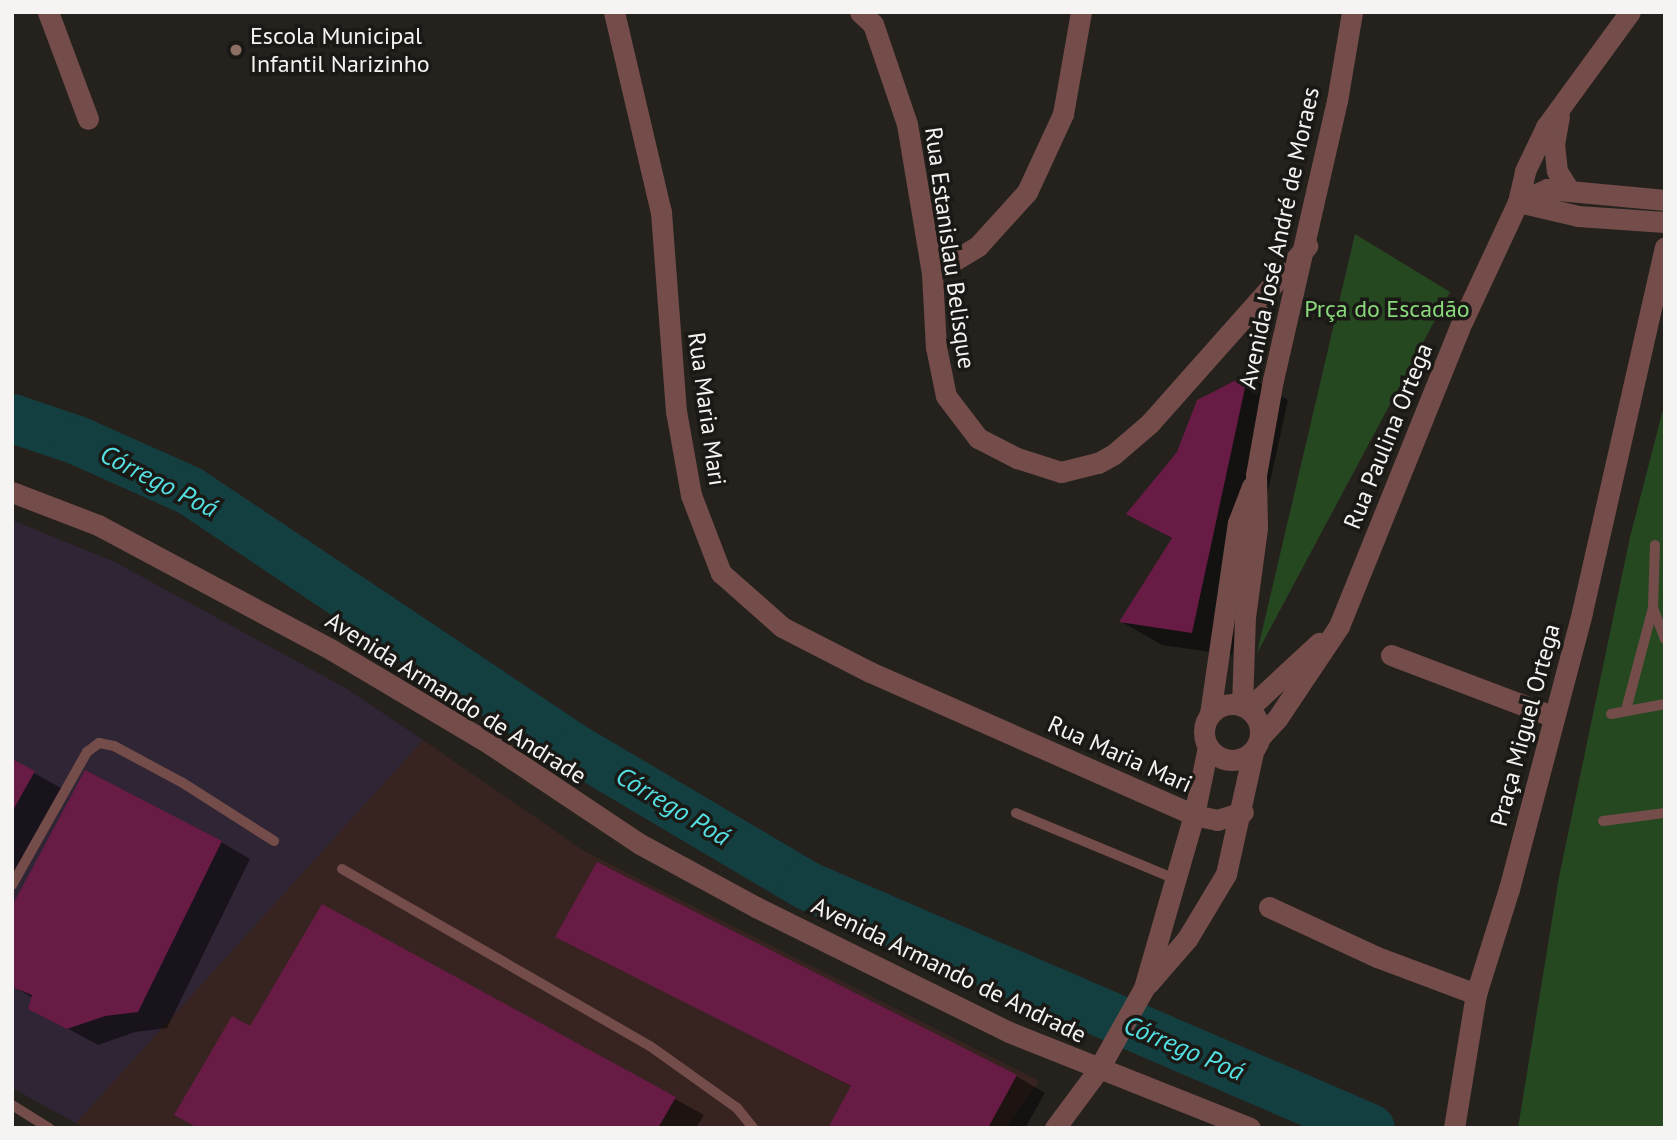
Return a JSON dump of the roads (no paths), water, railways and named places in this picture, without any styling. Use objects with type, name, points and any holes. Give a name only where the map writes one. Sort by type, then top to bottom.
[{"type":"street","points":[[48,12],[88,119]]},
{"type":"street","name":"Rua Maria Mari","points":[[614,12],[661,212],[676,411],[691,495],[721,573],[782,626],[870,673],[1194,815]]},
{"type":"street","points":[[932,274],[978,246],[1027,191],[1063,114],[1081,12]]},
{"type":"street","name":"Avenida José André de Moraes","points":[[1210,714],[1238,523],[1256,475],[1273,380],[1307,246],[1352,12]]},
{"type":"street","name":"Rua Paulina Ortega","points":[[1257,744],[1278,719],[1339,626],[1462,322],[1518,202],[1525,170],[1561,107],[1630,12]]},
{"type":"street","name":"Rua Estanislau Belisque","points":[[868,16],[906,124],[932,274],[936,347],[946,396],[978,438],[1017,458],[1060,472],[1098,463],[1132,440],[1307,246]]},
{"type":"street","points":[[1561,107],[1554,143],[1557,171],[1569,190]]},
{"type":"street","points":[[1518,202],[1547,189],[1665,200]]},
{"type":"street","points":[[1518,202],[1578,216],[1665,222]]},
{"type":"street","name":"Praça Miguel Ortega","points":[[1454,1128],[1476,994],[1510,888],[1552,716],[1582,612],[1665,247]]},
{"type":"street","name":"Avenida José André de Moraes","points":[[1245,707],[1245,617],[1257,528],[1256,475]]},
{"type":"street","name":"Avenida Armando de Andrade","points":[[12,492],[98,525],[332,650],[701,879],[937,998],[1098,1070],[1250,1128]]},
{"type":"street","name":"Rua Paulina Ortega","points":[[1245,707],[1339,626]]},
{"type":"street","points":[[1391,654],[1552,716]]},
{"type":"street","points":[[1055,1128],[1098,1070],[1139,997],[1188,939],[1226,874],[1243,812],[1257,744],[1256,716],[1245,707],[1231,704],[1210,714],[1204,728],[1208,747],[1194,815],[1139,997]]},
{"type":"street","points":[[1208,747],[1231,760],[1257,744]]},
{"type":"street","points":[[1194,815],[1217,820],[1243,812]]},
{"type":"street","points":[[1269,907],[1377,957],[1476,994]]},
{"type":"lane","points":[[1626,710],[1653,608],[1655,545]]},
{"type":"lane","points":[[1653,608],[1665,639]]},
{"type":"lane","points":[[1611,713],[1665,704]]},
{"type":"lane","points":[[12,885],[87,752],[99,743],[114,746],[183,783],[274,841]]},
{"type":"lane","points":[[1016,813],[1175,878]]},
{"type":"lane","points":[[1603,821],[1665,813]]},
{"type":"lane","points":[[342,869],[650,1046],[737,1108],[753,1128]]},
{"type":"lane","points":[[12,1105],[49,1128]]},
{"type":"waterway","name":"Córrego Poá","points":[[12,418],[77,440],[189,490],[578,750],[806,885],[1370,1128]]},
{"type":"place","name":"Escola Municipal Infantil Narizinho","points":[[236,50]]},
{"type":"park label","name":"Prça do Escadão","points":[[1387,309]]}]
